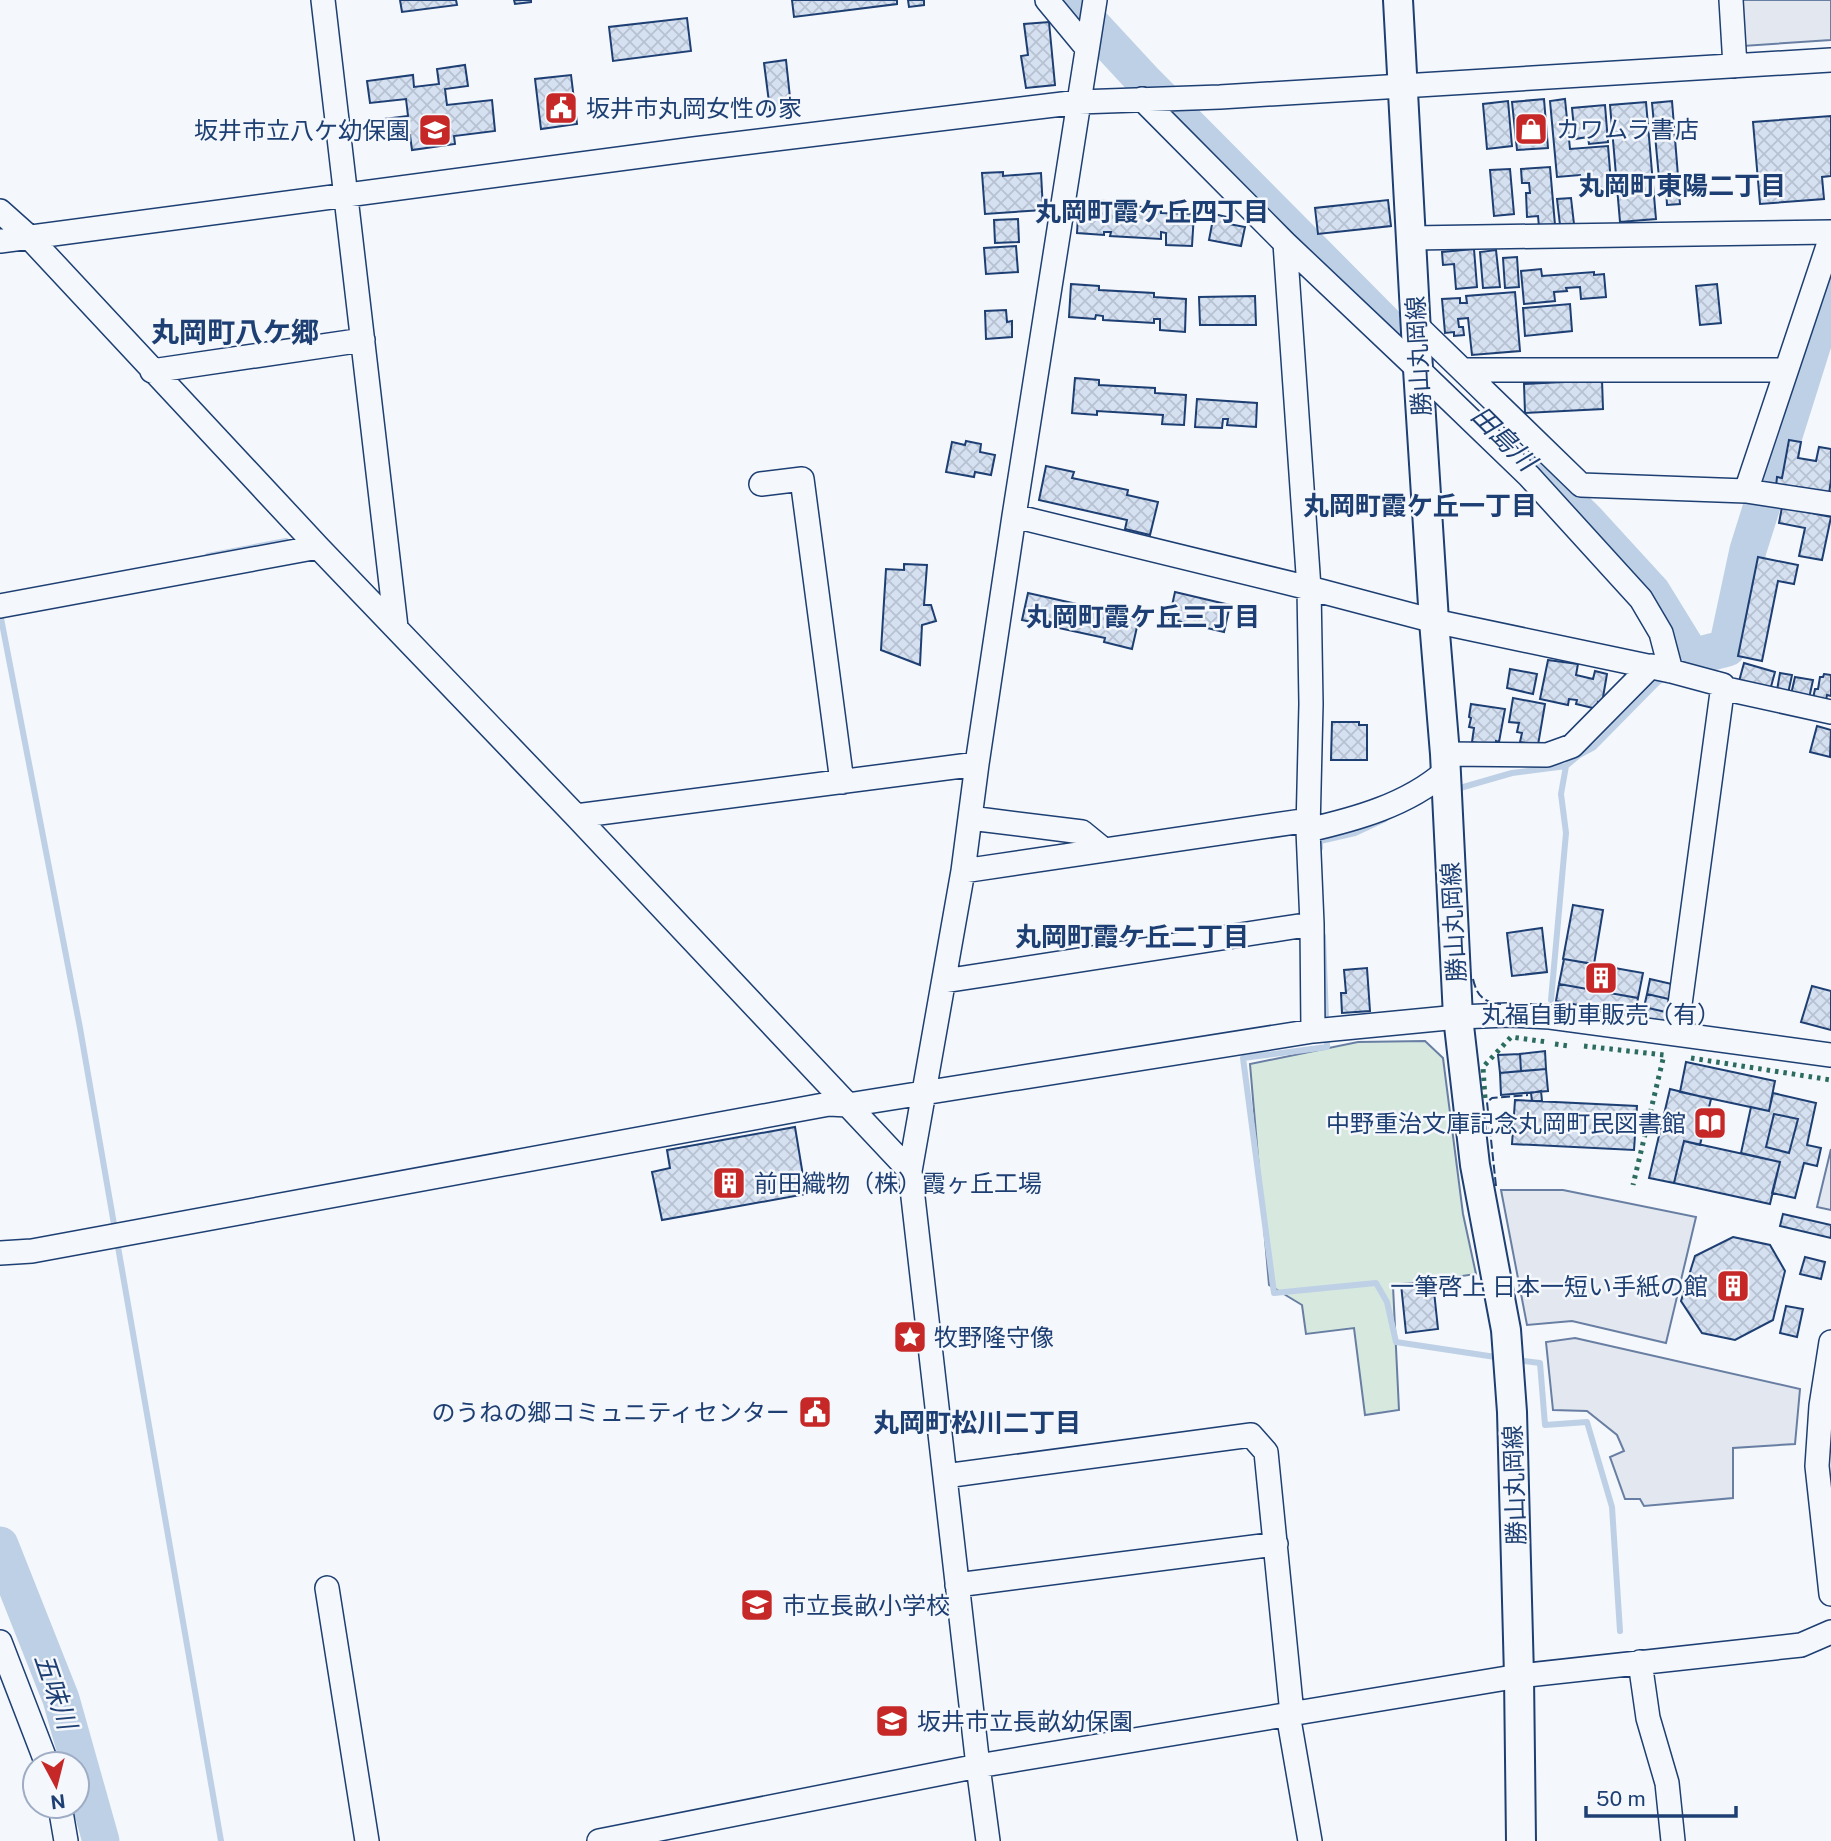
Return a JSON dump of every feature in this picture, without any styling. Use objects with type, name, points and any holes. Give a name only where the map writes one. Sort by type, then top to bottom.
[{"type":"main road","name":"勝山丸岡線","points":[[1398,0],[1458,1017],[1475,1166],[1506,1330],[1512,1426],[1521,1841]]},
{"type":"street","points":[[323,0],[396,627]]},
{"type":"street","points":[[1046,0],[1086,47]]},
{"type":"street","points":[[988,1841],[911,1171],[963,871],[1013,516],[1095,0]]},
{"type":"street","points":[[1731,0],[1735,66]]},
{"type":"street","points":[[0,241],[694,149],[1079,102],[1220,97],[1831,60]]},
{"type":"street","points":[[963,871],[1359,817],[1402,800],[1435,781],[1445,763],[1547,755],[1572,746],[1661,668],[1661,633],[1641,599],[1529,476],[1285,243],[1142,99]]},
{"type":"street","points":[[0,211],[28,236],[318,547],[911,1171]]},
{"type":"street","points":[[1411,238],[1831,235],[1746,491]]},
{"type":"street","points":[[1285,243],[1309,588],[1311,704],[1308,825],[1312,1031]]},
{"type":"street","points":[[1416,325],[1581,485],[1746,491],[1831,504]]},
{"type":"street","points":[[152,371],[363,341]]},
{"type":"street","points":[[1464,370],[1786,370]]},
{"type":"street","points":[[761,484],[802,479],[842,782]]},
{"type":"street","points":[[1013,516],[1434,621],[1661,668],[1723,685],[1676,1034]]},
{"type":"street","points":[[0,606],[318,547]]},
{"type":"street","points":[[1722,688],[1831,712]]},
{"type":"street","points":[[576,816],[977,764]]},
{"type":"street","points":[[970,818],[1082,832],[1104,850]]},
{"type":"street","points":[[944,981],[1312,924]]},
{"type":"street","points":[[0,1253],[32,1251],[829,1104],[848,1105],[1312,1031],[1508,1014],[1550,1017],[1831,1055]]},
{"type":"street","points":[[1831,1342],[1821,1406],[1817,1466],[1831,1594]]},
{"type":"street","points":[[945,1476],[1251,1434],[1266,1452],[1290,1714],[1310,1841]]},
{"type":"street","points":[[957,1585],[1276,1544]]},
{"type":"street","points":[[327,1588],[367,1841]]},
{"type":"street","points":[[599,1841],[626,1838],[978,1766],[1519,1676],[1801,1645],[1831,1632]]},
{"type":"street","points":[[0,1642],[42,1750]]},
{"type":"street","points":[[1640,1662],[1648,1718],[1668,1783],[1673,1841]]},
{"type":"street","points":[[62,1820],[66,1841]]},
{"type":"shaded area","points":[[1741,0],[1831,0],[1831,40],[1743,46]]},
{"type":"shaded area","points":[[1425,1041],[1443,1058],[1463,1214],[1476,1274],[1393,1286],[1399,1410],[1365,1415],[1354,1328],[1306,1334],[1302,1305],[1269,1285],[1250,1064],[1358,1042]]},
{"type":"shaded area","points":[[1831,1149],[1831,1210],[1817,1207]]},
{"type":"shaded area","points":[[1501,1190],[1563,1190],[1696,1217],[1666,1343],[1572,1321],[1527,1325]]},
{"type":"shaded area","points":[[1575,1338],[1800,1389],[1795,1444],[1733,1448],[1733,1498],[1644,1506],[1640,1499],[1625,1499],[1610,1457],[1624,1451],[1617,1435],[1587,1411],[1553,1410],[1546,1342]]},
{"type":"building","points":[[400,0],[456,0],[457,5],[402,12]]},
{"type":"building","points":[[514,0],[531,0],[531,2],[515,4]]},
{"type":"building","points":[[792,0],[897,0],[897,4],[794,17]]},
{"type":"building","points":[[908,0],[924,0],[924,5],[909,7]]},
{"type":"building","points":[[687,18],[691,51],[613,61],[609,27]]},
{"type":"building","points":[[1049,22],[1055,85],[1026,88],[1021,56],[1028,55],[1024,24]]},
{"type":"building","points":[[786,60],[791,107],[770,110],[764,63]]},
{"type":"building","points":[[465,65],[468,86],[445,89],[447,105],[492,100],[495,131],[454,136],[455,144],[412,150],[410,135],[377,139],[375,120],[408,116],[406,99],[370,103],[367,81],[413,75],[414,87],[439,84],[437,69]]},
{"type":"building","points":[[571,75],[577,124],[541,129],[535,79]]},
{"type":"building","points":[[1544,99],[1548,148],[1517,150],[1512,102]]},
{"type":"building","points":[[1565,99],[1570,149],[1608,146],[1612,194],[1594,195],[1593,178],[1581,179],[1580,175],[1557,177],[1550,101]]},
{"type":"building","points":[[1508,101],[1512,146],[1487,149],[1483,104]]},
{"type":"building","points":[[1672,101],[1678,176],[1659,178],[1652,103]]},
{"type":"building","points":[[1646,102],[1656,219],[1620,222],[1610,105]]},
{"type":"building","points":[[1605,105],[1608,142],[1589,144],[1588,137],[1575,139],[1572,108]]},
{"type":"building","points":[[1831,116],[1831,176],[1822,177],[1824,199],[1760,204],[1753,122]]},
{"type":"building","points":[[1550,167],[1555,225],[1539,227],[1538,216],[1527,217],[1526,193],[1530,193],[1529,183],[1522,183],[1521,169]]},
{"type":"building","points":[[1510,169],[1514,214],[1494,216],[1490,170]]},
{"type":"building","points":[[1003,172],[1003,176],[1041,173],[1043,210],[985,214],[982,173]]},
{"type":"building","points":[[1678,184],[1680,204],[1667,205],[1666,186]]},
{"type":"building","points":[[1571,198],[1574,224],[1560,225],[1557,199]]},
{"type":"building","points":[[1079,199],[1106,201],[1106,205],[1161,208],[1161,213],[1194,214],[1192,246],[1166,245],[1166,233],[1161,232],[1161,239],[1110,236],[1111,232],[1104,232],[1104,235],[1077,233]]},
{"type":"building","points":[[1388,200],[1391,226],[1318,234],[1315,208]]},
{"type":"building","points":[[1214,214],[1231,218],[1229,224],[1245,227],[1241,246],[1209,240]]},
{"type":"building","points":[[1018,219],[1019,242],[995,243],[994,220]]},
{"type":"building","points":[[1016,246],[1018,272],[986,274],[984,248]]},
{"type":"building","points":[[1474,249],[1477,287],[1456,289],[1454,264],[1443,265],[1442,252]]},
{"type":"building","points":[[1496,250],[1500,287],[1483,288],[1480,252]]},
{"type":"building","points":[[1517,257],[1519,287],[1505,288],[1503,258]]},
{"type":"building","points":[[1541,269],[1542,276],[1594,272],[1594,275],[1604,274],[1606,297],[1581,299],[1580,287],[1566,288],[1567,291],[1554,292],[1555,301],[1524,304],[1521,271]]},
{"type":"building","points":[[1071,284],[1099,286],[1099,290],[1154,293],[1154,297],[1186,299],[1185,332],[1160,330],[1160,319],[1154,319],[1154,323],[1103,320],[1103,316],[1096,315],[1095,319],[1069,317]]},
{"type":"building","points":[[1717,284],[1721,323],[1700,325],[1696,286]]},
{"type":"building","points":[[1515,292],[1520,351],[1472,355],[1468,318],[1458,319],[1464,335],[1445,333],[1442,299],[1460,298],[1460,303],[1467,303],[1466,296]]},
{"type":"building","points":[[1255,296],[1256,325],[1200,325],[1199,297]]},
{"type":"building","points":[[1570,304],[1572,331],[1525,336],[1523,308]]},
{"type":"building","points":[[1006,310],[1007,322],[1012,321],[1012,337],[986,339],[985,311]]},
{"type":"building","points":[[1075,378],[1099,380],[1099,385],[1155,388],[1155,393],[1186,395],[1184,425],[1162,424],[1163,415],[1097,411],[1097,415],[1072,413]]},
{"type":"building","points":[[1602,380],[1603,409],[1525,413],[1524,384]]},
{"type":"building","points":[[1197,399],[1257,403],[1256,427],[1227,425],[1228,419],[1223,419],[1222,428],[1195,427]]},
{"type":"building","points":[[1789,440],[1801,442],[1798,458],[1816,461],[1819,447],[1831,449],[1829,494],[1776,487],[1777,477],[1782,478]]},
{"type":"building","points":[[966,441],[981,444],[980,452],[995,455],[991,475],[975,472],[974,477],[946,472],[952,442],[965,445]]},
{"type":"building","points":[[1046,466],[1074,472],[1072,478],[1128,490],[1127,495],[1158,502],[1150,535],[1125,529],[1127,520],[1039,500]]},
{"type":"building","points":[[1782,507],[1831,517],[1822,560],[1799,556],[1805,528],[1779,523]]},
{"type":"building","points":[[1758,557],[1798,565],[1794,584],[1778,581],[1762,661],[1738,656]]},
{"type":"building","points":[[904,564],[927,565],[924,605],[931,605],[936,621],[922,625],[920,665],[881,650],[886,569],[904,570]]},
{"type":"building","points":[[1175,592],[1230,605],[1224,632],[1169,619]]},
{"type":"building","points":[[1028,593],[1139,618],[1132,649],[1104,642],[1105,638],[1022,620]]},
{"type":"building","points":[[1548,660],[1578,664],[1576,675],[1593,679],[1595,671],[1607,674],[1602,703],[1598,702],[1597,709],[1576,704],[1577,700],[1569,699],[1568,705],[1540,699]]},
{"type":"building","points":[[1744,663],[1775,672],[1769,694],[1738,685]]},
{"type":"building","points":[[1510,669],[1537,674],[1533,694],[1507,688]]},
{"type":"building","points":[[1780,673],[1792,675],[1787,698],[1776,696]]},
{"type":"building","points":[[1824,674],[1831,675],[1831,696],[1827,695],[1825,706],[1812,703],[1815,689],[1818,689],[1820,677]]},
{"type":"building","points":[[1795,677],[1813,680],[1808,703],[1790,699]]},
{"type":"building","points":[[1513,698],[1545,704],[1538,745],[1520,742],[1522,733],[1517,732],[1519,723],[1509,722]]},
{"type":"building","points":[[1471,704],[1505,709],[1499,742],[1496,741],[1495,746],[1472,742],[1474,728],[1469,727]]},
{"type":"building","points":[[1332,722],[1359,722],[1359,725],[1367,725],[1367,760],[1331,760]]},
{"type":"building","points":[[1817,726],[1831,730],[1830,757],[1810,752]]},
{"type":"building","points":[[1573,905],[1603,910],[1594,964],[1563,959]]},
{"type":"building","points":[[1542,928],[1547,972],[1512,976],[1507,933]]},
{"type":"building","name":"丸福自動車販売（有）","points":[[1564,959],[1643,973],[1638,998],[1559,984]]},
{"type":"building","points":[[1367,968],[1370,1011],[1342,1013],[1341,993],[1346,993],[1344,970]]},
{"type":"building","points":[[1650,979],[1676,985],[1673,1000],[1647,994]]},
{"type":"building","points":[[1559,984],[1638,998],[1635,1015],[1556,1001]]},
{"type":"building","points":[[1812,986],[1831,991],[1831,1030],[1801,1022]]},
{"type":"building","points":[[1647,994],[1673,1000],[1670,1013],[1644,1007]]},
{"type":"building","points":[[1644,1007],[1670,1013],[1668,1020],[1662,1023],[1642,1020]]},
{"type":"building","points":[[1545,1051],[1546,1069],[1521,1071],[1520,1054]]},
{"type":"building","points":[[1520,1054],[1521,1071],[1500,1073],[1498,1055]]},
{"type":"building","points":[[1686,1062],[1775,1081],[1769,1111],[1680,1092]]},
{"type":"building","points":[[1546,1069],[1548,1091],[1501,1095],[1500,1073]]},
{"type":"building","points":[[1670,1089],[1711,1099],[1700,1145],[1684,1141],[1674,1183],[1649,1178]]},
{"type":"building","points":[[1541,1091],[1542,1101],[1532,1101],[1531,1093]]},
{"type":"building","points":[[1773,1093],[1816,1103],[1807,1145],[1821,1148],[1817,1166],[1804,1163],[1795,1198],[1772,1193],[1780,1162],[1741,1153],[1751,1107],[1769,1111]]},
{"type":"building","points":[[1515,1100],[1637,1106],[1634,1150],[1512,1144]]},
{"type":"building","points":[[1774,1114],[1798,1119],[1789,1153],[1766,1147]]},
{"type":"building","name":"前田織物（株）霞ヶ丘工場","points":[[795,1127],[806,1194],[662,1220],[652,1172],[670,1168],[667,1150]]},
{"type":"building","points":[[1684,1141],[1780,1162],[1770,1204],[1674,1183]]},
{"type":"building","points":[[1783,1214],[1831,1225],[1831,1238],[1780,1226]]},
{"type":"building","name":"一筆啓上 日本一短い手紙の館","points":[[1733,1237],[1770,1245],[1785,1271],[1773,1320],[1735,1340],[1702,1333],[1681,1301],[1695,1256]]},
{"type":"building","points":[[1805,1257],[1825,1262],[1821,1279],[1800,1274]]},
{"type":"building","points":[[1433,1282],[1438,1329],[1406,1333],[1401,1284]]},
{"type":"building","points":[[1786,1306],[1803,1309],[1797,1337],[1780,1333]]},
{"type":"waterway","name":"田島川","points":[[1069,0],[1144,81],[1398,337]]},
{"type":"waterway","name":"田島川","points":[[1538,473],[1587,521],[1652,592],[1692,657],[1727,648],[1748,550],[1831,286]]},
{"type":"waterway","points":[[208,556],[286,541]]},
{"type":"waterway","points":[[0,613],[80,1028],[115,1230]]},
{"type":"waterway","points":[[1678,667],[1692,657]]},
{"type":"waterway","points":[[1453,790],[1512,773],[1566,766],[1594,747],[1667,676]]},
{"type":"waterway","points":[[1551,1000],[1566,833],[1561,794],[1566,766]]},
{"type":"waterway","points":[[1320,848],[1320,841],[1355,833],[1385,819]]},
{"type":"waterway","points":[[1323,936],[1327,1047],[1243,1058],[1274,1293],[1376,1283],[1387,1302],[1396,1342],[1502,1358]]},
{"type":"waterway","points":[[117,1241],[221,1841]]},
{"type":"waterway","points":[[1516,1360],[1540,1363],[1545,1425],[1587,1422],[1612,1507],[1620,1631]]},
{"type":"waterway","name":"五味川","points":[[0,1545],[61,1699],[101,1841]]},
{"type":"hedge","points":[[1485,1098],[1483,1067],[1511,1037],[1547,1042]]},
{"type":"hedge","points":[[1555,1044],[1569,1046]]},
{"type":"hedge","points":[[1584,1046],[1664,1055],[1633,1185]]},
{"type":"hedge","points":[[1691,1058],[1831,1080]]},
{"type":"fence","points":[[1473,979],[1482,997],[1501,1004]]},
{"type":"fence","points":[[1496,1186],[1487,1102],[1492,1098],[1528,1095]]},
{"type":"place","name":"坂井市丸岡女性の家","points":[[561,108]]},
{"type":"place","name":"カワムラ書店","points":[[1531,129]]},
{"type":"place","name":"坂井市立八ケ幼保園","points":[[435,130]]},
{"type":"place","name":"丸福自動車販売（有）","points":[[1601,978]]},
{"type":"place","name":"中野重治文庫記念丸岡町民図書館","points":[[1710,1123]]},
{"type":"place","name":"前田織物（株）霞ヶ丘工場","points":[[729,1183]]},
{"type":"place","name":"一筆啓上 日本一短い手紙の館","points":[[1733,1286]]},
{"type":"place","name":"牧野隆守像","points":[[910,1337]]},
{"type":"place","name":"のうねの郷コミュニティセンター","points":[[815,1412]]},
{"type":"place","name":"市立長畝小学校","points":[[757,1605]]},
{"type":"place","name":"坂井市立長畝幼保園","points":[[892,1721]]},
{"type":"district","name":"丸岡町東陽二丁目","points":[[1682,185]]},
{"type":"district","name":"丸岡町霞ケ丘四丁目","points":[[1152,211]]},
{"type":"district","name":"丸岡町八ケ郷","points":[[235,331]]},
{"type":"district","name":"丸岡町霞ケ丘一丁目","points":[[1420,505]]},
{"type":"district","name":"丸岡町霞ケ丘三丁目","points":[[1143,616]]},
{"type":"district","name":"丸岡町霞ケ丘二丁目","points":[[1132,936]]},
{"type":"district","name":"丸岡町松川二丁目","points":[[977,1422]]}]
